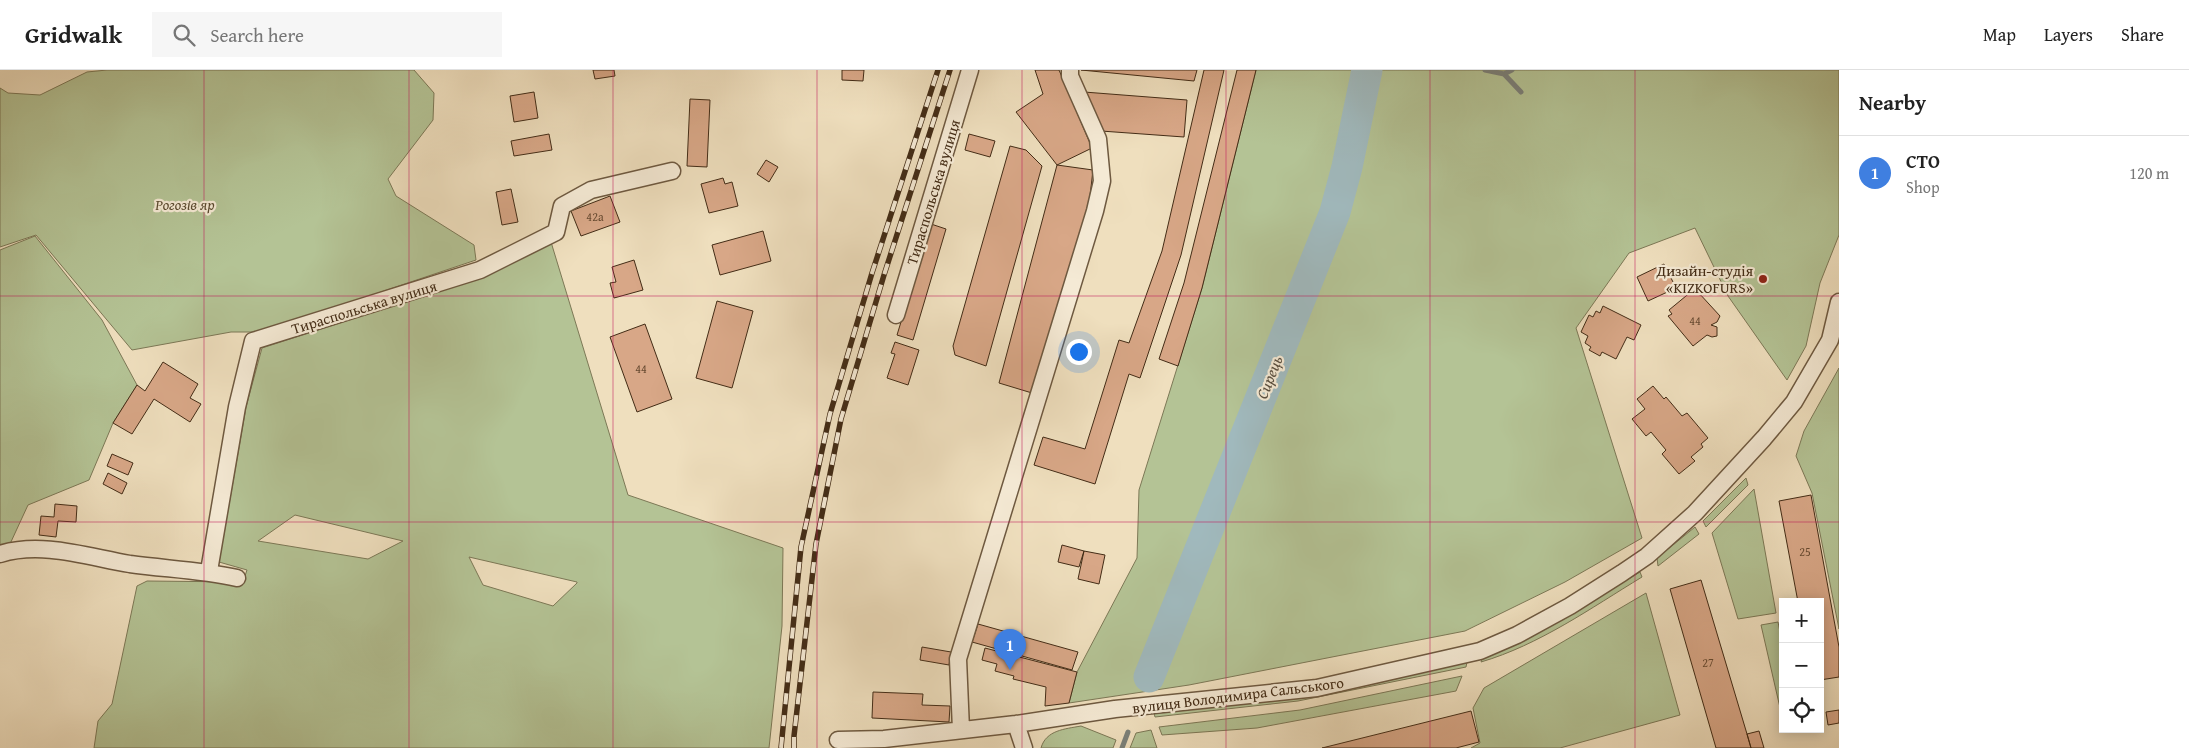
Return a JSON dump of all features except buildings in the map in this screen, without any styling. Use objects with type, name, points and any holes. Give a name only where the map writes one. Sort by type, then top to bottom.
[{"type":"street","name":"Тираспольська вулиця","points":[[896,315],[970,70]]},
{"type":"street","points":[[961,730],[958,659],[1093,220],[1102,181],[1098,139],[1070,76],[1070,70]]},
{"type":"street","name":"Тираспольська вулиця","points":[[209,571],[237,407],[253,341],[480,270],[556,232],[562,206],[591,190],[672,171]]},
{"type":"street","name":"вулиця Володимира Сальського","points":[[1016,724],[1115,709],[1317,688],[1480,652],[1517,635],[1570,606],[1641,560],[1695,513],[1748,457],[1794,402],[1830,340],[1839,302]]},
{"type":"street","points":[[0,554],[50,549],[131,564],[209,571],[237,578]]},
{"type":"street","points":[[838,740],[884,739],[1016,724],[1024,748]]},
{"type":"green space","name":"Рогозів яр","points":[[107,70],[414,70],[434,93],[433,120],[388,179],[396,196],[474,245],[476,260],[262,332],[231,332],[132,350],[36,235],[0,247],[0,88],[8,93],[40,95],[87,72]]},
{"type":"green space","points":[[1256,70],[1839,70],[1839,235],[1820,283],[1806,346],[1787,380],[1728,296],[1695,228],[1629,253],[1576,328],[1642,538],[1565,582],[1465,631],[1189,685],[1069,703],[1077,672],[1137,558],[1139,490],[1202,288]]},
{"type":"green space","points":[[35,236],[102,320],[137,385],[113,423],[89,480],[28,505],[10,544],[0,547],[0,250]]},
{"type":"green space","points":[[551,242],[628,495],[783,548],[782,626],[769,748],[94,748],[98,721],[112,704],[137,586],[147,581],[243,582],[247,570],[219,562],[246,407],[262,348],[486,276]],"holes":[[[295,515],[403,541],[368,559],[258,541]],[[469,557],[577,582],[577,583],[553,606],[483,585]]]},
{"type":"green space","points":[[1839,368],[1839,629],[1812,493],[1796,456],[1804,431]]},
{"type":"green space","points":[[1746,478],[1748,485],[1706,527],[1703,521]]},
{"type":"green space","points":[[1754,489],[1776,613],[1738,619],[1712,533]]},
{"type":"green space","points":[[1695,527],[1699,534],[1658,566],[1657,558]]},
{"type":"green space","points":[[1640,572],[1642,577],[1564,625],[1523,646],[1481,662],[1483,657],[1560,621]]},
{"type":"green space","points":[[1646,593],[1680,715],[1560,748],[1471,748],[1480,743],[1473,708],[1484,688]]},
{"type":"green space","points":[[1778,622],[1779,703],[1761,625]]},
{"type":"green space","points":[[1467,662],[1466,667],[1298,701],[1155,717],[1154,713]]},
{"type":"green space","points":[[1462,676],[1456,691],[1257,728],[1162,735],[1159,727],[1300,710]]},
{"type":"green space","points":[[1081,726],[1116,740],[1113,748],[1041,748],[1047,737],[1057,731]]},
{"type":"green space","points":[[1151,730],[1157,748],[1130,748],[1136,733]]},
{"type":"waterway","name":"Сирець","points":[[1149,677],[1335,212],[1347,167],[1367,70]]},
{"type":"waterway","points":[[1485,70],[1504,74],[1512,70]]},
{"type":"waterway","points":[[1504,74],[1521,92]]},
{"type":"waterway","name":"Сирець","points":[[1122,748],[1128,732]]},
{"type":"railway","points":[[781,748],[801,547],[830,414],[872,273],[938,70]]},
{"type":"railway","points":[[794,748],[816,544],[841,419],[884,275],[950,70]]},
{"type":"place","name":"Дизайн-студія «KIZKOFURS»","points":[[1763,279]]},
{"type":"place","name":"СТО","points":[[1010,670]]}]
